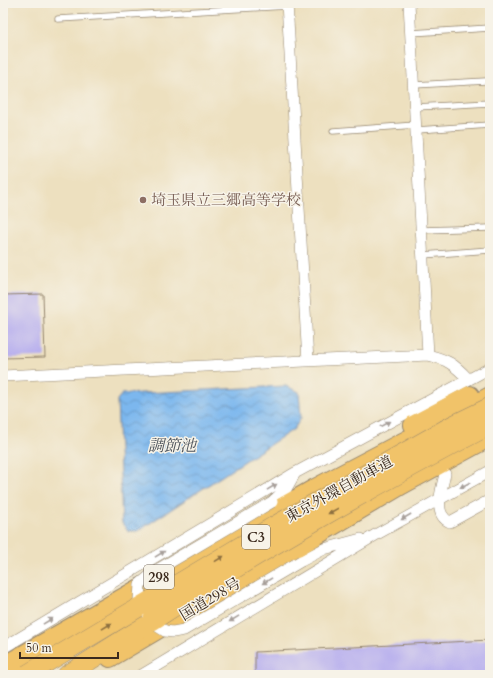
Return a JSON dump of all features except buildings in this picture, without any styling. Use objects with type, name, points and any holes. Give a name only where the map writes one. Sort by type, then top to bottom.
[{"type":"highway","name":"298","points":[[315,488],[362,454],[490,385]]},
{"type":"highway","name":"298","points":[[3,666],[315,488],[490,396]]},
{"type":"highway","name":"東京外環自動車道","points":[[26,675],[274,526],[453,425],[490,406]]},
{"type":"highway","name":"東京外環自動車道","points":[[67,675],[213,581],[332,512],[490,425]]},
{"type":"highway","name":"国道298号","points":[[82,675],[402,485],[490,437]]},
{"type":"highway","name":"国道298号","points":[[337,524],[382,508],[490,451]]},
{"type":"highway","points":[[13,675],[68,649]]},
{"type":"street","points":[[409,3],[416,107],[428,355]]},
{"type":"street","points":[[287,4],[308,361]]},
{"type":"street","points":[[3,376],[428,355],[445,360],[459,370],[468,379]]},
{"type":"street","points":[[3,648],[295,473],[490,368]]},
{"type":"street","points":[[142,675],[377,534],[490,471]]},
{"type":"street","points":[[295,473],[286,489],[272,502],[157,570],[140,584],[139,600],[154,624],[165,631],[173,632],[184,630],[324,549],[377,534]]},
{"type":"street","points":[[445,474],[440,498],[440,511],[445,520],[450,522],[490,500]]},
{"type":"lane","points":[[58,19],[287,4]]},
{"type":"lane","points":[[411,33],[490,28]]},
{"type":"lane","points":[[414,85],[486,81]]},
{"type":"lane","points":[[416,107],[490,103]]},
{"type":"lane","points":[[333,131],[490,125]]},
{"type":"lane","points":[[422,230],[490,228]]},
{"type":"lane","points":[[423,255],[490,250]]},
{"type":"water","name":"調節池","points":[[286,386],[299,392],[301,418],[294,429],[138,531],[128,531],[122,523],[117,400],[122,394]]},
{"type":"place","name":"埼玉県立三郷高等学校","points":[[143,200]]}]
